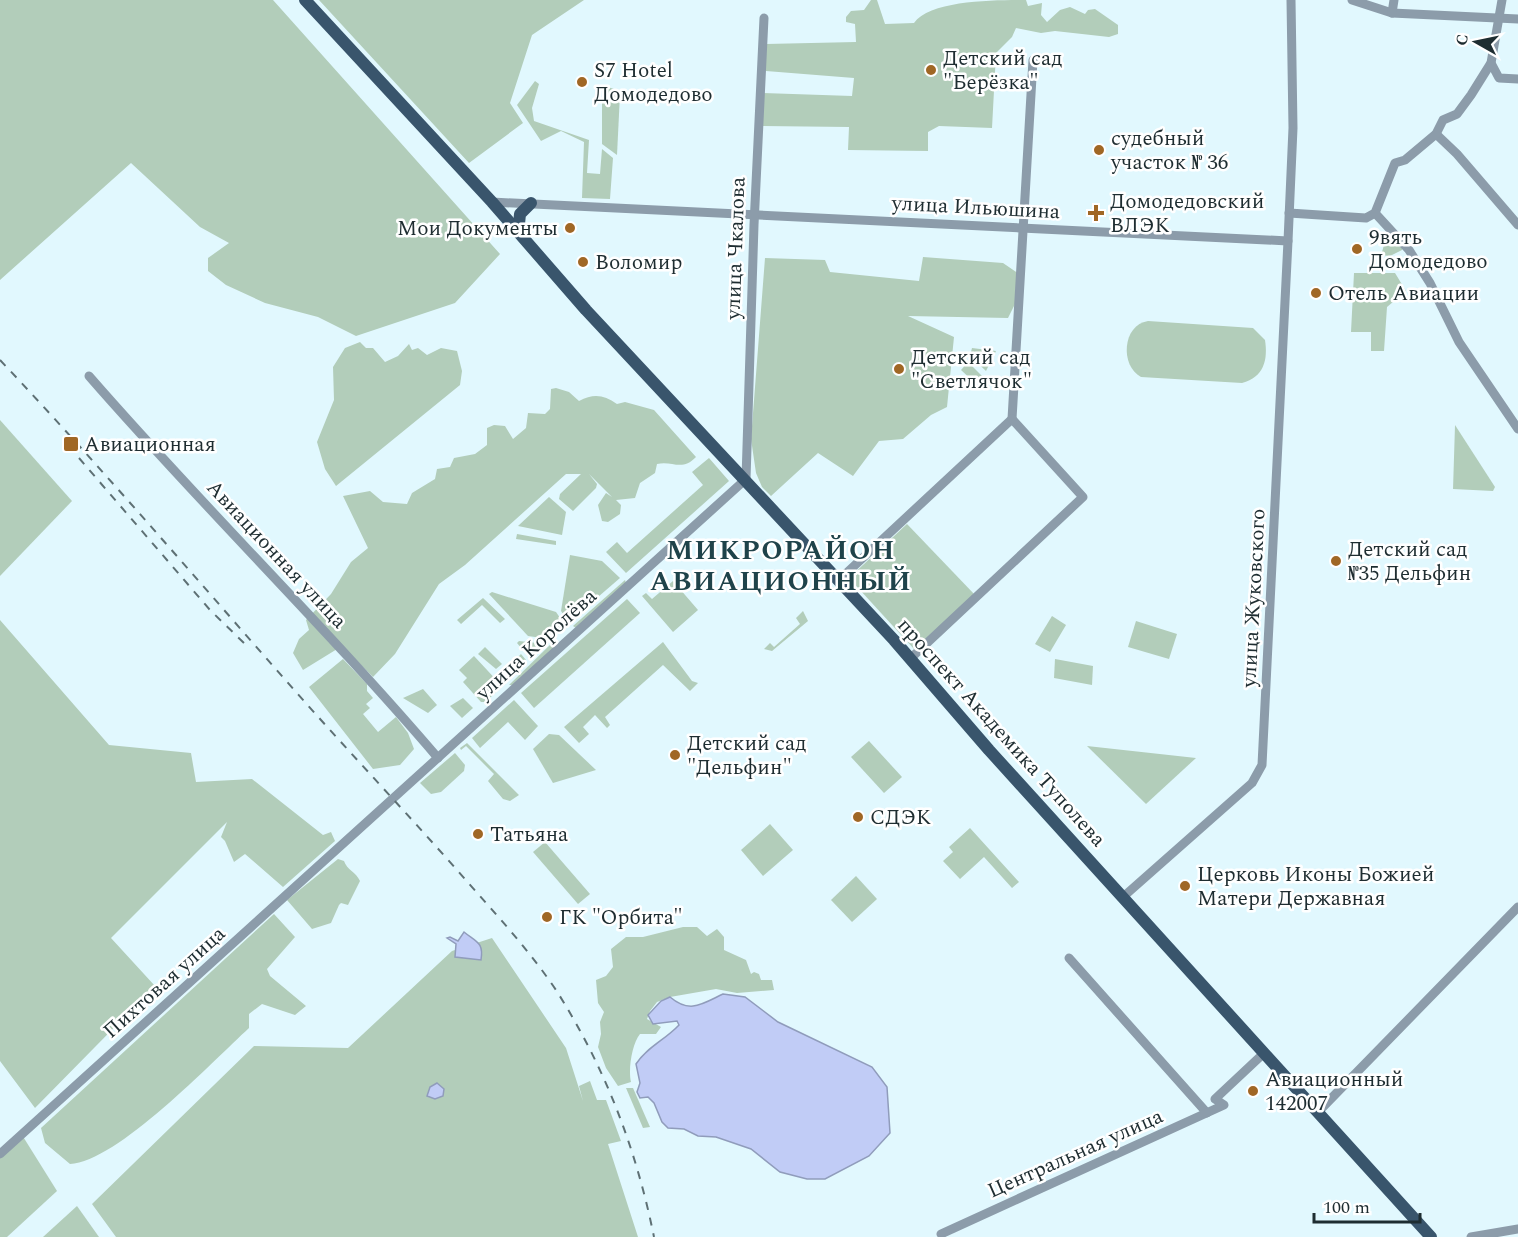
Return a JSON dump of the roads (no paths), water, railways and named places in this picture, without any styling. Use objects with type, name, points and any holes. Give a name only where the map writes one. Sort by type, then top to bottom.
[{"type":"main road","name":"проспект Академика Туполева","points":[[305,0],[492,202],[586,310],[911,658],[989,750],[1431,1237]]},
{"type":"main road","points":[[526,240],[519,219],[522,209],[531,203]]},
{"type":"street","points":[[1288,241],[1293,129],[1291,0]]},
{"type":"street","points":[[1352,0],[1392,14],[1518,19]]},
{"type":"street","points":[[1392,14],[1394,0]]},
{"type":"street","points":[[1289,213],[1366,218],[1374,213],[1395,163],[1405,160],[1436,134],[1443,120],[1457,114],[1491,63],[1502,0]]},
{"type":"street","name":"улица Чкалова","points":[[746,479],[754,213],[764,18]]},
{"type":"street","points":[[839,579],[1012,419],[1033,60]]},
{"type":"street","points":[[1491,63],[1499,78],[1518,79]]},
{"type":"street","points":[[1436,134],[1457,154],[1518,225]]},
{"type":"street","name":"улица Ильюшина","points":[[492,202],[686,214],[754,213],[1288,241]]},
{"type":"street","points":[[1374,213],[1414,258],[1430,283],[1459,342],[1518,429]]},
{"type":"street","name":"улица Жуковского","points":[[1124,897],[1252,783],[1262,765],[1288,241]]},
{"type":"street","name":"Авиационная улица","points":[[89,376],[151,447],[376,686],[438,758]]},
{"type":"street","points":[[911,658],[1083,497],[1012,419]]},
{"type":"street","name":"улица Королёва","points":[[352,837],[746,479]]},
{"type":"street","name":"Пихтовая улица","points":[[0,1154],[352,837]]},
{"type":"street","points":[[1318,1112],[1518,907]]},
{"type":"street","points":[[1069,958],[1207,1113]]},
{"type":"street","name":"Центральная улица","points":[[941,1234],[1224,1105],[1215,1099],[1263,1054]]},
{"type":"street","points":[[1471,1237],[1518,1228]]},
{"type":"water","points":[[464,932],[480,946],[481,960],[455,957],[456,944],[447,938],[458,941]]},
{"type":"water","points":[[723,994],[745,997],[778,1022],[872,1067],[887,1087],[890,1133],[869,1156],[825,1179],[807,1179],[780,1172],[751,1149],[716,1137],[698,1136],[684,1129],[668,1128],[662,1122],[654,1103],[648,1097],[640,1098],[637,1092],[640,1083],[636,1064],[645,1053],[679,1025],[677,1021],[653,1024],[648,1015],[661,1001],[670,997],[684,1005],[696,1006]]},
{"type":"water","points":[[437,1083],[444,1089],[443,1096],[435,1099],[427,1096],[430,1087]]},
{"type":"railway","points":[[0,360],[113,483],[296,692],[457,870],[545,974],[574,1019],[617,1109],[638,1172],[654,1237]]},
{"type":"railway","points":[[79,458],[210,610],[245,644]]},
{"type":"place","name":"Детский сад \"Берёзка\"","points":[[931,70]]},
{"type":"place","name":"S7 Hotel Домодедово","points":[[582,82]]},
{"type":"place","name":"судебный участок № 36","points":[[1099,150]]},
{"type":"place","name":"Домодедовский ВЛЭК","points":[[1096,213]]},
{"type":"place","name":"Мои Документы","points":[[570,228]]},
{"type":"place","name":"9вять Домодедово","points":[[1357,249]]},
{"type":"place","name":"Воломир","points":[[583,262]]},
{"type":"place","name":"Отель Авиации","points":[[1316,293]]},
{"type":"place","name":"Детский сад \"Светлячок\"","points":[[899,369]]},
{"type":"place","name":"Авиационная","points":[[71,444]]},
{"type":"place","name":"Детский сад №35 Дельфин","points":[[1336,561]]},
{"type":"place","name":"Детский сад \"Дельфин\"","points":[[675,755]]},
{"type":"place","name":"СДЭК","points":[[858,817]]},
{"type":"place","name":"Татьяна","points":[[478,834]]},
{"type":"place","name":"Церковь Иконы Божией Матери Державная","points":[[1185,886]]},
{"type":"place","name":"ГК \"Орбита\"","points":[[547,917]]},
{"type":"place","name":"Авиационный 142007","points":[[1253,1091]]},
{"type":"district","name":"МИКРОРАЙОН АВИАЦИОННЫЙ","points":[[781,566]]}]
